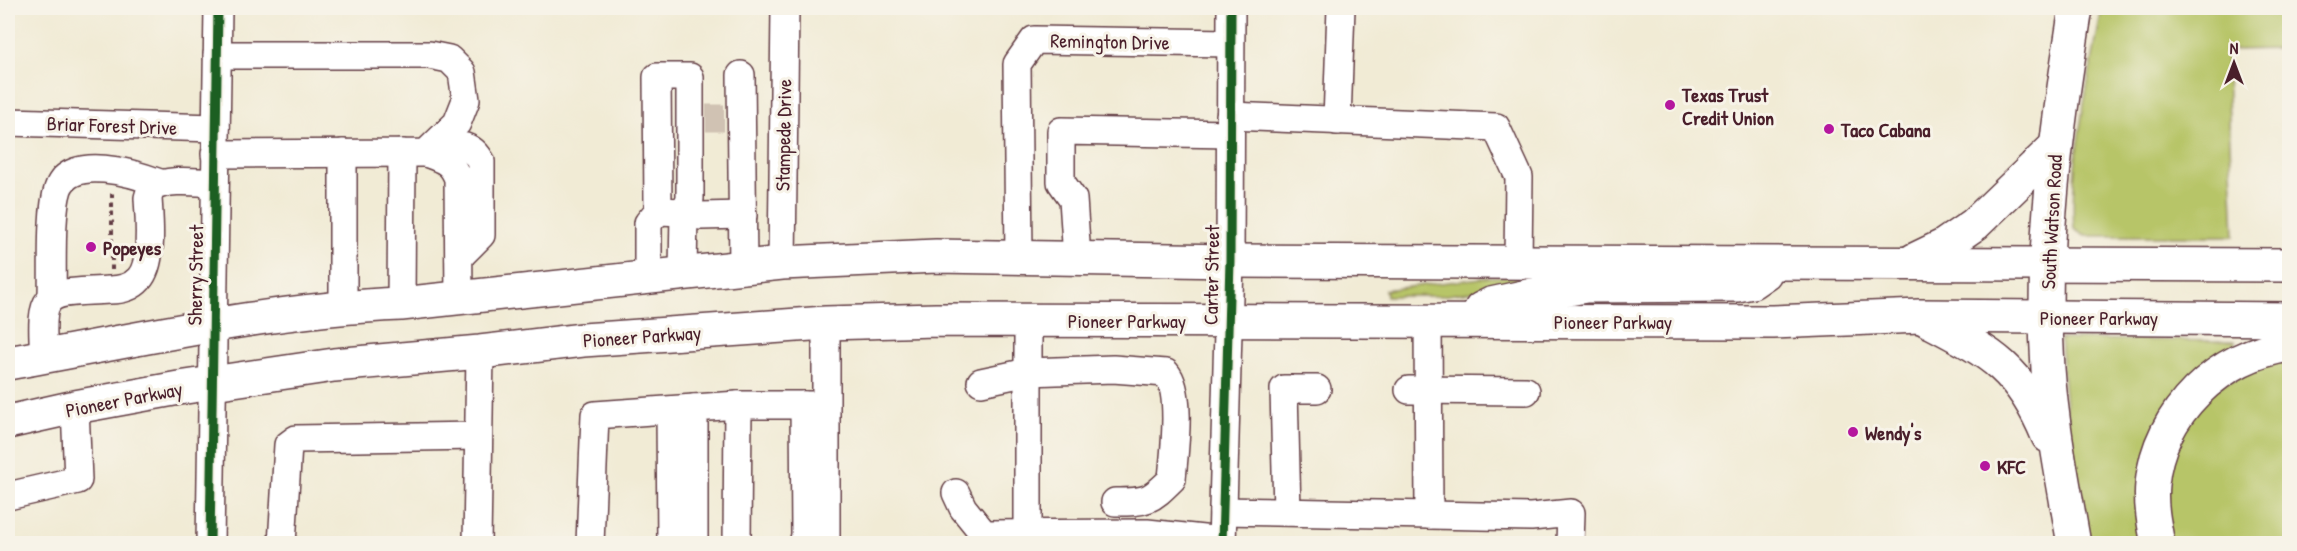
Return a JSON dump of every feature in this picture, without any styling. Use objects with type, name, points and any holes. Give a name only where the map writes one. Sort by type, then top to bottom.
[{"type":"main road","name":"South Watson Road","points":[[2074,543],[2059,463],[2048,368],[2047,264],[2054,148],[2076,8]]},
{"type":"main road","points":[[1908,263],[1943,246],[1976,224],[2054,148]]},
{"type":"main road","points":[[8,363],[212,326],[343,306],[401,304],[782,263],[936,256],[1230,261],[2289,265]]},
{"type":"main road","points":[[1464,320],[1491,304],[1586,286],[1737,285],[1752,282],[1780,263]]},
{"type":"main road","points":[[1920,316],[1996,358],[2017,379],[2039,416],[2059,463]]},
{"type":"main road","name":"Pioneer Parkway","points":[[8,422],[211,382],[334,365],[583,340],[826,323],[936,320],[1773,322],[1920,316],[2289,319]]},
{"type":"main road","points":[[2158,543],[2153,517],[2152,486],[2157,457],[2163,438],[2185,403],[2204,383],[2236,361],[2269,348],[2289,345]]},
{"type":"street","name":"Sherry Street","points":[[210,543],[218,8]]},
{"type":"street","name":"Stampede Drive","points":[[782,263],[785,8]]},
{"type":"street","name":"Carter Street","points":[[1222,542],[1230,261],[1231,8]]},
{"type":"street","points":[[1337,121],[1341,8]]},
{"type":"street","name":"Remington Drive","points":[[1019,257],[1017,64],[1034,40],[1230,43]]},
{"type":"street","points":[[217,55],[429,55],[449,59],[462,72],[466,100],[457,123],[414,153]]},
{"type":"street","points":[[658,176],[694,118],[741,75]]},
{"type":"street","points":[[648,277],[648,223],[690,199],[694,118]]},
{"type":"street","points":[[694,118],[743,215],[743,267]]},
{"type":"street","points":[[1077,258],[1073,199],[1061,182],[1061,131],[1337,121],[1496,127],[1519,177],[1518,261]]},
{"type":"street","name":"Briar Forest Drive","points":[[8,122],[343,153],[414,153]]},
{"type":"street","points":[[343,153],[343,306]]},
{"type":"street","points":[[414,153],[444,160],[455,168],[458,179],[459,298]]},
{"type":"street","points":[[401,304],[414,153]]},
{"type":"street","points":[[44,356],[42,319],[46,305],[52,296],[55,206],[58,187],[67,177],[80,170],[97,168],[139,175],[160,183]]},
{"type":"street","points":[[658,176],[690,176]]},
{"type":"street","points":[[658,176],[671,211],[683,273]]},
{"type":"street","points":[[52,296],[66,292],[126,288],[140,279],[147,259],[148,198],[151,188],[160,183],[184,181],[215,183]]},
{"type":"street","points":[[671,211],[701,216],[743,215]]},
{"type":"street","points":[[1028,320],[1028,534]]},
{"type":"street","points":[[1428,320],[1419,390],[1429,515]]},
{"type":"street","points":[[803,543],[814,405],[826,323]]},
{"type":"street","points":[[477,543],[480,352]]},
{"type":"street","points":[[981,382],[1028,372],[1113,369],[1166,373],[1172,379],[1175,409],[1172,480],[1153,499],[1115,502]]},
{"type":"street","points":[[1287,512],[1284,389],[1317,389]]},
{"type":"street","points":[[1419,390],[1526,391]]},
{"type":"street","points":[[590,543],[594,415],[738,405],[814,405]]},
{"type":"street","points":[[737,543],[738,405]]},
{"type":"street","points":[[814,405],[826,543]]},
{"type":"street","points":[[8,496],[78,480],[75,407]]},
{"type":"street","points":[[671,543],[682,410]]},
{"type":"street","points":[[682,410],[694,543]]},
{"type":"street","points":[[282,543],[285,465],[288,445],[296,438],[478,436]]},
{"type":"street","points":[[956,493],[982,539],[1028,534],[1147,533],[1222,542]]},
{"type":"street","points":[[1223,511],[1543,517],[1570,513],[1570,543]]},
{"type":"path","points":[[112,187],[112,279]]},
{"type":"green space","points":[[2102,8],[2289,8],[2289,49],[2226,50],[2234,236],[2085,236],[2074,229],[2073,202],[2077,146]]},
{"type":"green space","points":[[1541,275],[1542,281],[1441,296],[1386,296],[1385,290],[1489,277]]},
{"type":"green space","points":[[2060,339],[2235,341],[2237,347],[2192,376],[2145,543],[2088,543],[2069,439]]},
{"type":"green space","points":[[2289,354],[2289,543],[2167,544],[2165,459],[2203,393]]},
{"type":"tunnel","points":[[706,118],[724,118]]},
{"type":"cycle path","points":[[210,544],[218,8]]},
{"type":"cycle path","points":[[1222,544],[1230,261],[1231,8]]},
{"type":"place","name":"Texas Trust Credit Union","points":[[1670,105]]},
{"type":"place","name":"Taco Cabana","points":[[1829,129]]},
{"type":"place","name":"Popeyes","points":[[91,247]]},
{"type":"place","name":"Wendy's","points":[[1853,432]]},
{"type":"place","name":"KFC","points":[[1985,466]]}]
